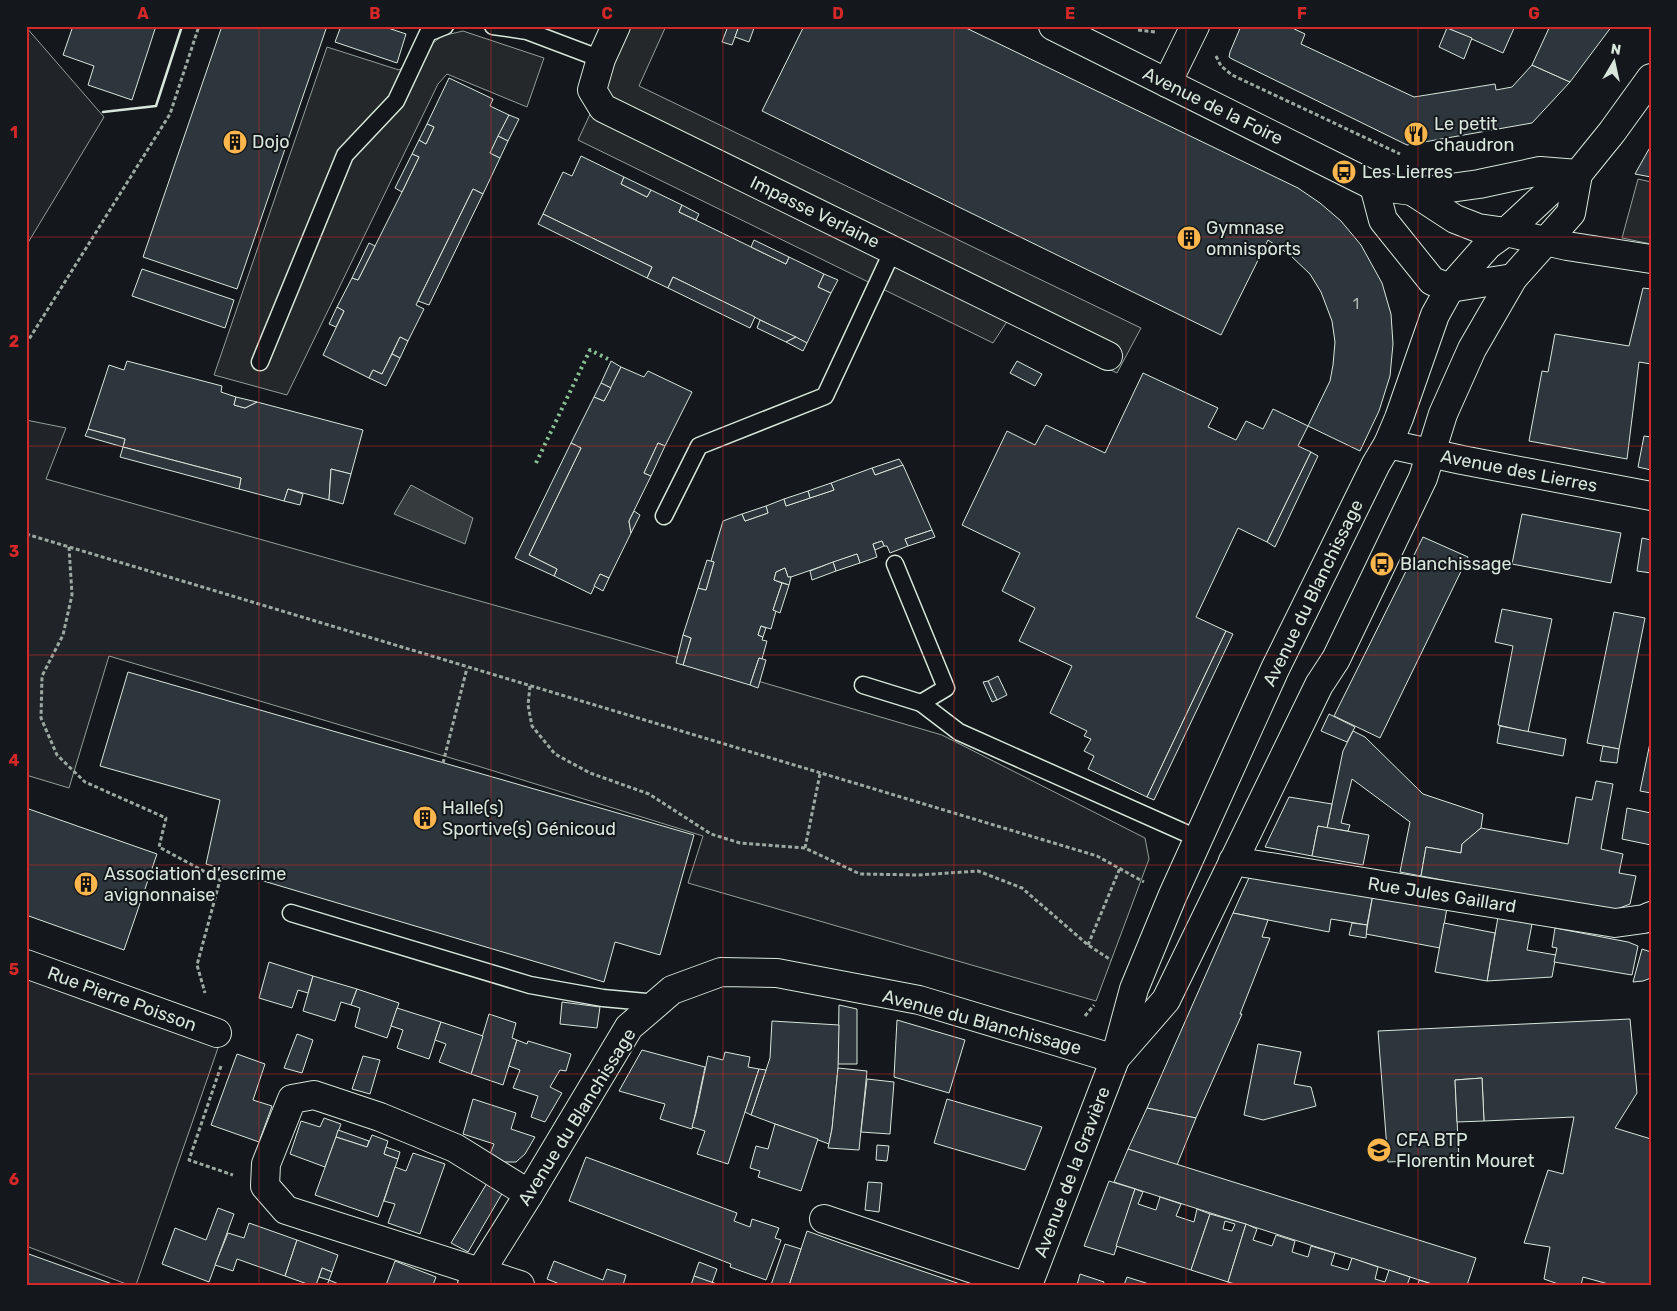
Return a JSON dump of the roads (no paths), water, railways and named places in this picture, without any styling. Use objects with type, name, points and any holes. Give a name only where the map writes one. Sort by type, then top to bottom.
[{"type":"street","name":"Impasse Verlaine","points":[[616,26],[601,59],[592,90],[603,108],[1108,356]]},
{"type":"street","name":"Avenue de la Foire","points":[[1053,26],[1374,186],[1412,191],[1436,190],[1479,184],[1540,171],[1578,174]]},
{"type":"street","points":[[1167,84],[1195,26]]},
{"type":"street","name":"Avenue du Blanchissage","points":[[1115,1059],[1134,989],[1198,838],[1275,669],[1376,464],[1388,444],[1406,400],[1435,315],[1450,288],[1488,245],[1506,232],[1551,190],[1578,174],[1612,132],[1651,78]]},
{"type":"street","name":"Avenue du Blanchissage","points":[[1115,1059],[1166,1000],[1319,685],[1336,659],[1423,478],[1443,414],[1472,349],[1513,278],[1571,213],[1578,174]]},
{"type":"street","points":[[1374,186],[1384,220],[1432,281],[1450,288],[1513,278]]},
{"type":"street","name":"Avenue de la Foire","points":[[1412,191],[1455,219],[1478,228],[1506,232],[1567,246],[1651,259]]},
{"type":"street","name":"Avenue des Lierres","points":[[1388,444],[1651,496]]},
{"type":"street","name":"Rue Jules Gaillard","points":[[1233,861],[1614,923],[1644,919],[1651,916]]},
{"type":"street","name":"Rue Pierre Poisson","points":[[26,964],[218,1033]]},
{"type":"street","name":"Avenue du Blanchissage","points":[[476,1278],[529,1194],[629,1027],[672,990],[721,972],[777,973],[918,1000],[1115,1059]]},
{"type":"street","name":"Avenue de la Gravière","points":[[1028,1285],[1115,1059]]},
{"type":"street","points":[[520,1285],[476,1278],[286,1210],[265,1186],[266,1164],[292,1099],[314,1095],[380,1117],[455,1148],[529,1194]]},
{"type":"street","points":[[824,1219],[1021,1285]]},
{"type":"lane","points":[[260,362],[345,155],[396,100],[428,33],[445,26]]},
{"type":"lane","points":[[492,26],[528,28],[601,59]]},
{"type":"lane","points":[[664,516],[699,446],[824,396],[893,250]]},
{"type":"lane","points":[[895,564],[946,688],[921,703]]},
{"type":"lane","points":[[863,685],[921,703],[959,732],[1198,838]]},
{"type":"lane","points":[[291,912],[530,985],[603,998],[657,1003]]},
{"type":"place","name":"Le petit chaudron","points":[[1416,134]]},
{"type":"place","name":"Dojo","points":[[235,142]]},
{"type":"place","name":"Les Lierres","points":[[1344,172]]},
{"type":"place","name":"Gymnase omnisports","points":[[1189,238]]},
{"type":"place","name":"Blanchissage","points":[[1382,564]]},
{"type":"place","name":"Halle(s) Sportive(s) Génicoud","points":[[425,818]]},
{"type":"place","name":"Association d’escrime avignonnaise","points":[[86,884]]},
{"type":"place","name":"CFA BTP Florentin Mouret","points":[[1379,1150]]}]
